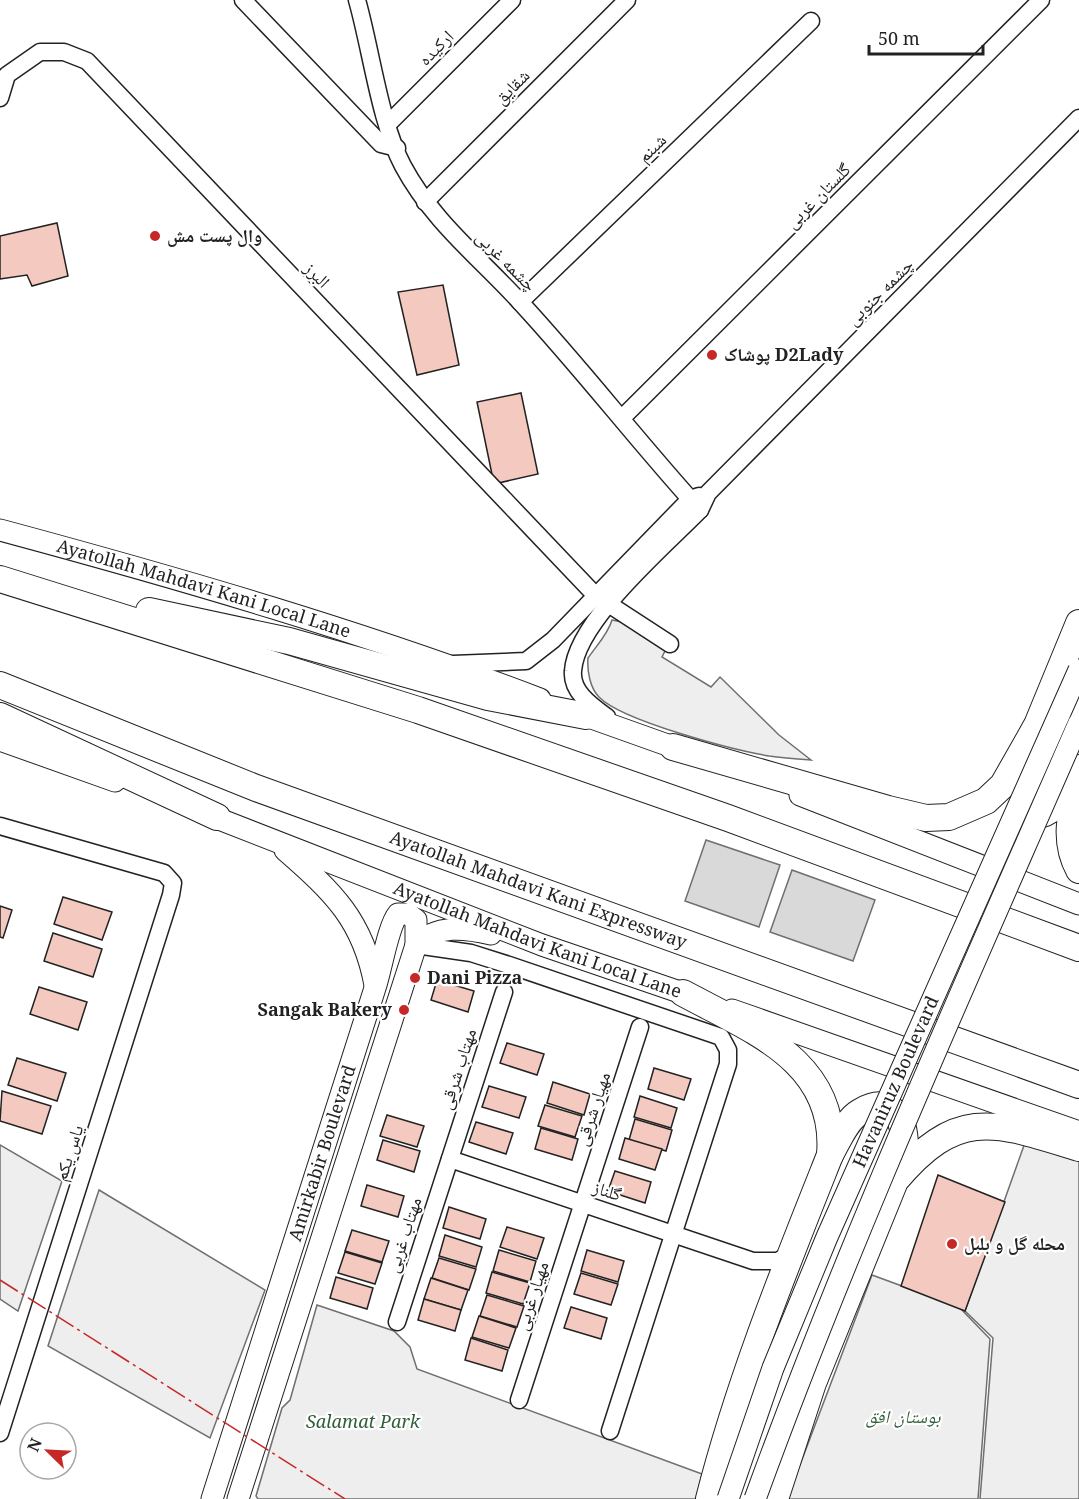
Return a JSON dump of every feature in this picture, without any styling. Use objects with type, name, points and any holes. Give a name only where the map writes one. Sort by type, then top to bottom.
[{"type":"highway","points":[[0,579],[45,591],[418,710],[728,818],[1079,948]]},
{"type":"highway","points":[[45,591],[176,616],[289,641],[488,697],[586,716]]},
{"type":"highway","points":[[1079,623],[1013,787],[1014,806],[1032,816],[1042,816],[1062,800],[1079,768]]},
{"type":"highway","name":"Ayatollah Mahdavi Kani Expressway","points":[[0,685],[256,788],[1079,1085]]},
{"type":"highway","points":[[0,716],[217,817]]},
{"type":"highway","points":[[673,747],[888,809],[926,818],[948,817],[986,801],[1003,785],[1037,725]]},
{"type":"highway","points":[[1079,776],[1068,836],[1079,870]]},
{"type":"highway","points":[[683,993],[777,1044],[805,1071],[827,1113],[832,1132],[830,1155]]},
{"type":"highway","points":[[709,1499],[737,1402],[790,1254],[830,1155],[858,1113],[874,1106],[886,1107],[899,1115],[904,1126],[905,1146],[895,1182],[813,1383],[775,1499]]},
{"type":"highway","points":[[895,1182],[918,1155],[934,1142],[956,1130],[977,1126],[998,1125],[1023,1130],[1079,1148]]},
{"type":"main road","name":"Ayatollah Mahdavi Kani Local Lane","points":[[0,530],[449,664],[673,747],[1079,904]]},
{"type":"main road","name":"Havaniruz Boulevard","points":[[728,1499],[773,1368],[827,1237],[1079,670]]},
{"type":"main road","name":"Havaniruz Boulevard","points":[[755,1499],[803,1368],[865,1217],[1079,723]]},
{"type":"main road","name":"Ayatollah Mahdavi Kani Local Lane","points":[[0,740],[217,817],[542,945],[1079,1132]]},
{"type":"main road","points":[[270,838],[312,874],[348,914],[365,944],[375,988]]},
{"type":"main road","name":"Amirkabir Boulevard","points":[[212,1499],[375,988],[389,943],[392,922],[398,914],[408,914],[416,920],[416,945],[240,1498]]},
{"type":"main road","points":[[416,945],[425,937],[451,929],[481,931],[542,945]]},
{"type":"street","points":[[243,0],[381,144],[397,148]]},
{"type":"street","name":"چشمه غربی","points":[[357,0],[388,124],[402,165],[425,202],[454,238],[520,302],[695,505]]},
{"type":"street","name":"ارکیده","points":[[388,124],[512,0]]},
{"type":"street","name":"شقایق","points":[[425,202],[627,0]]},
{"type":"street","name":"گلستان غربی","points":[[621,418],[1041,0]]},
{"type":"street","name":"شبنم","points":[[520,302],[811,21]]},
{"type":"street","name":"البرز","points":[[0,98],[8,75],[40,52],[64,52],[87,61],[602,600],[670,644]]},
{"type":"street","name":"چشمه جنوبی","points":[[449,664],[526,661],[602,600],[1079,118]]},
{"type":"street","name":"چشمه جنوبی","points":[[602,600],[580,644],[572,672],[577,690],[589,704],[623,729]]},
{"type":"street","name":"یاس یکم","points":[[0,826],[164,873],[172,884],[171,895],[0,1433]]},
{"type":"street","points":[[416,945],[471,953],[509,965],[721,1037],[728,1050],[728,1064],[610,1431]]},
{"type":"street","name":"مهتاب شرقی","points":[[450,1159],[504,992]]},
{"type":"street","name":"مهیار شرقی","points":[[583,1204],[640,1027]]},
{"type":"street","name":"گلناز","points":[[450,1159],[753,1261]]},
{"type":"street","name":"مهتاب غربی","points":[[396,1322],[450,1159]]},
{"type":"street","name":"مهیار غربی","points":[[519,1400],[583,1204]]},
{"type":"street","points":[[753,1261],[778,1261],[790,1254]]},
{"type":"street","points":[[753,1261],[771,1282],[772,1303]]},
{"type":"green space","points":[[612,620],[622,622],[666,649],[662,657],[711,687],[720,677],[779,735],[811,760],[769,756],[731,748],[654,725],[611,706],[593,689],[588,658],[605,635]]},
{"type":"green space","points":[[1027,1137],[1079,1154],[1079,1499],[980,1499],[993,1338],[965,1311]]},
{"type":"green space","points":[[0,1145],[62,1181],[18,1311],[0,1299]]},
{"type":"green space","points":[[99,1190],[265,1290],[210,1438],[48,1346]]},
{"type":"green space","name":"بوستان افق","points":[[872,1275],[959,1307],[990,1339],[978,1499],[787,1499]]},
{"type":"green space","name":"Salamat Park","points":[[317,1305],[394,1331],[410,1347],[417,1369],[702,1474],[696,1499],[258,1499],[256,1496],[282,1408],[290,1400]]},
{"type":"shaded area","points":[[706,840],[780,865],[759,927],[685,901]]},
{"type":"shaded area","points":[[792,870],[875,900],[853,961],[770,932]]},
{"type":"building","points":[[57,223],[68,276],[32,286],[27,275],[0,279],[0,236]]},
{"type":"building","points":[[443,285],[459,365],[417,375],[398,292]]},
{"type":"building","points":[[521,393],[538,474],[494,484],[477,402]]},
{"type":"building","points":[[63,897],[112,912],[102,940],[54,924]]},
{"type":"building","points":[[0,906],[12,910],[3,938],[0,937]]},
{"type":"building","points":[[53,933],[102,949],[93,977],[44,961]]},
{"type":"building","points":[[437,980],[474,991],[468,1012],[431,1000]]},
{"type":"building","points":[[39,987],[87,1002],[78,1030],[30,1014]]},
{"type":"building","points":[[507,1043],[544,1054],[537,1075],[500,1063]]},
{"type":"building","points":[[17,1058],[66,1073],[57,1101],[8,1085]]},
{"type":"building","points":[[654,1068],[691,1079],[684,1100],[648,1089]]},
{"type":"building","points":[[553,1082],[590,1094],[584,1115],[547,1103]]},
{"type":"building","points":[[489,1086],[526,1097],[519,1118],[482,1107]]},
{"type":"building","points":[[2,1091],[51,1106],[42,1134],[0,1121]]},
{"type":"building","points":[[640,1096],[677,1108],[671,1128],[634,1117]]},
{"type":"building","points":[[545,1105],[582,1116],[575,1137],[538,1126]]},
{"type":"building","points":[[387,1115],[424,1126],[417,1147],[380,1136]]},
{"type":"building","points":[[635,1119],[672,1130],[666,1151],[629,1140]]},
{"type":"building","points":[[476,1122],[513,1133],[506,1154],[469,1142]]},
{"type":"building","points":[[541,1128],[578,1139],[572,1160],[535,1149]]},
{"type":"building","points":[[625,1138],[662,1149],[655,1170],[619,1159]]},
{"type":"building","points":[[383,1140],[420,1151],[414,1172],[377,1160]]},
{"type":"building","points":[[615,1171],[651,1182],[645,1203],[608,1191]]},
{"type":"building","name":"محله گل و بلبل","points":[[938,1175],[1005,1202],[965,1311],[901,1286]]},
{"type":"building","points":[[367,1185],[404,1196],[398,1217],[361,1206]]},
{"type":"building","points":[[449,1207],[486,1219],[480,1239],[443,1228]]},
{"type":"building","points":[[507,1227],[544,1238],[537,1259],[500,1247]]},
{"type":"building","points":[[352,1230],[389,1241],[382,1262],[345,1251]]},
{"type":"building","points":[[445,1235],[482,1247],[476,1267],[439,1256]]},
{"type":"building","points":[[499,1250],[536,1261],[530,1282],[493,1271]]},
{"type":"building","points":[[587,1250],[624,1261],[618,1282],[581,1271]]},
{"type":"building","points":[[345,1252],[382,1263],[375,1284],[338,1273]]},
{"type":"building","points":[[439,1258],[476,1269],[469,1290],[432,1278]]},
{"type":"building","points":[[492,1272],[530,1283],[523,1304],[486,1293]]},
{"type":"building","points":[[581,1273],[618,1284],[611,1305],[574,1294]]},
{"type":"building","points":[[336,1277],[373,1288],[367,1309],[330,1298]]},
{"type":"building","points":[[431,1278],[468,1290],[461,1310],[424,1299]]},
{"type":"building","points":[[487,1295],[524,1306],[517,1327],[480,1316]]},
{"type":"building","points":[[424,1299],[461,1310],[455,1331],[418,1320]]},
{"type":"building","points":[[571,1307],[607,1318],[601,1339],[564,1328]]},
{"type":"building","points":[[479,1316],[516,1328],[509,1348],[472,1337]]},
{"type":"building","points":[[471,1338],[508,1350],[502,1371],[465,1360]]},
{"type":"power","points":[[0,1280],[345,1499]]},
{"type":"place","name":"وال پست مش","points":[[155,236]]},
{"type":"place","name":"پوشاک D2Lady","points":[[712,355]]},
{"type":"place","name":"Dani Pizza","points":[[415,978]]},
{"type":"place","name":"Sangak Bakery","points":[[404,1010]]},
{"type":"place","name":"محله گل و بلبل","points":[[952,1244]]}]
